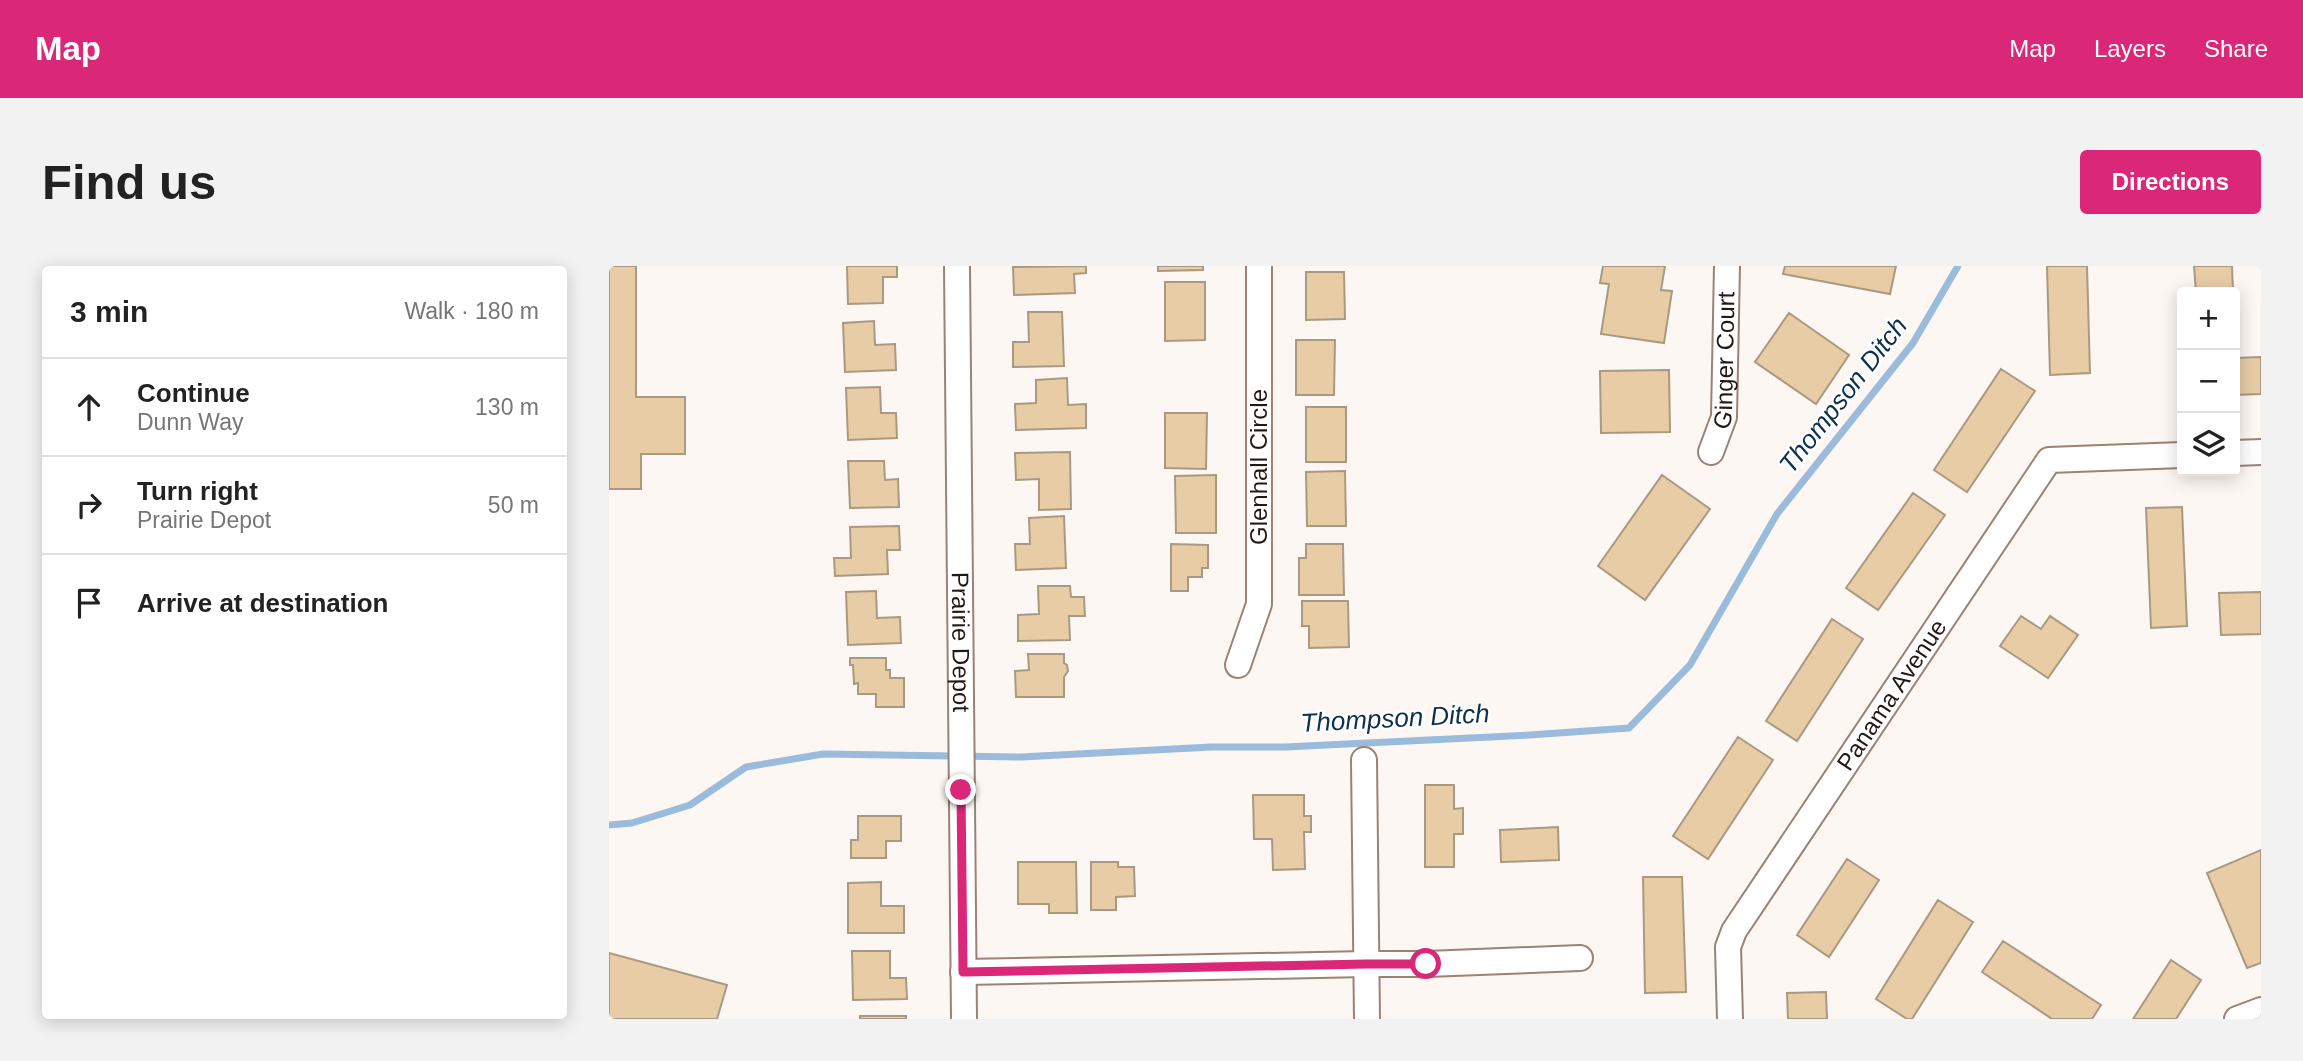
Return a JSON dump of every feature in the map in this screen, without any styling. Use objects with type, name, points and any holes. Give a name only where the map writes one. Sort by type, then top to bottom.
[{"type":"street","name":"Prairie Depot","points":[[957,266],[964,1019]]},
{"type":"street","name":"Glenhall Circle","points":[[1238,665],[1259,604],[1259,266]]},
{"type":"street","name":"Ginger Court","points":[[1711,452],[1724,417],[1727,266]]},
{"type":"street","points":[[2240,453],[2261,452]]},
{"type":"street","name":"Panama Avenue","points":[[1730,1019],[1728,947],[1734,931],[2049,460],[2177,455]]},
{"type":"street","points":[[1364,760],[1367,1019]]},
{"type":"street","points":[[963,972],[1426,964],[1580,958]]},
{"type":"street","points":[[2237,1019],[2261,1010]]},
{"type":"building","points":[[609,266],[636,266],[636,397],[685,397],[685,454],[641,454],[641,489],[609,489]]},
{"type":"building","points":[[847,266],[897,266],[897,277],[883,277],[883,303],[848,304]]},
{"type":"building","points":[[1086,266],[1086,273],[1074,274],[1075,293],[1014,295],[1013,267]]},
{"type":"building","points":[[1158,266],[1203,266],[1203,270],[1158,271]]},
{"type":"building","points":[[1603,266],[1665,266],[1661,290],[1672,291],[1664,343],[1601,334],[1609,284],[1600,283]]},
{"type":"building","points":[[1785,266],[1896,266],[1890,294],[1783,274]]},
{"type":"building","points":[[2047,266],[2087,266],[2090,373],[2050,375]]},
{"type":"building","points":[[2194,266],[2232,266],[2233,287],[2196,287]]},
{"type":"building","points":[[1306,272],[1344,272],[1345,319],[1306,320]]},
{"type":"building","points":[[1165,282],[1205,282],[1205,340],[1165,341]]},
{"type":"building","points":[[1028,312],[1062,312],[1064,366],[1013,367],[1013,342],[1029,342]]},
{"type":"building","points":[[1789,313],[1849,355],[1816,404],[1755,362]]},
{"type":"building","points":[[874,321],[875,345],[895,344],[896,370],[845,372],[843,323]]},
{"type":"building","points":[[1296,340],[1335,340],[1334,395],[1296,395]]},
{"type":"building","points":[[2261,357],[2261,394],[2240,395],[2240,358]]},
{"type":"building","points":[[2001,369],[2035,391],[1967,492],[1934,470]]},
{"type":"building","points":[[1669,370],[1670,432],[1601,433],[1600,371]]},
{"type":"building","points":[[1067,378],[1068,405],[1086,404],[1086,428],[1016,430],[1015,404],[1036,403],[1036,380]]},
{"type":"building","points":[[880,387],[881,413],[896,413],[897,438],[848,440],[846,388]]},
{"type":"building","points":[[1306,407],[1346,407],[1346,462],[1306,462]]},
{"type":"building","points":[[1165,413],[1207,413],[1206,469],[1165,468]]},
{"type":"building","points":[[1070,452],[1071,509],[1039,510],[1039,479],[1016,480],[1015,453]]},
{"type":"building","points":[[848,461],[884,461],[885,480],[898,479],[899,507],[850,508]]},
{"type":"building","points":[[1345,471],[1346,526],[1307,526],[1306,472]]},
{"type":"building","points":[[1216,475],[1216,533],[1176,533],[1175,476]]},
{"type":"building","points":[[1662,475],[1710,509],[1645,600],[1598,566]]},
{"type":"building","points":[[1913,493],[1945,515],[1878,610],[1846,588]]},
{"type":"building","points":[[2182,507],[2187,626],[2151,628],[2146,508]]},
{"type":"building","points":[[1064,516],[1066,568],[1016,570],[1015,544],[1030,544],[1029,518]]},
{"type":"building","points":[[899,526],[900,550],[887,550],[888,574],[835,576],[834,558],[851,558],[850,527]]},
{"type":"building","points":[[1171,544],[1208,545],[1208,568],[1202,568],[1202,577],[1188,577],[1188,591],[1171,591]]},
{"type":"building","points":[[1306,544],[1343,544],[1344,595],[1299,595],[1299,558],[1306,558]]},
{"type":"building","points":[[1038,586],[1070,586],[1071,597],[1084,597],[1085,616],[1069,616],[1070,640],[1018,641],[1018,615],[1039,614]]},
{"type":"building","points":[[876,591],[877,618],[900,617],[901,643],[848,645],[846,592]]},
{"type":"building","points":[[2261,592],[2261,634],[2221,635],[2219,593]]},
{"type":"building","points":[[1302,601],[1348,601],[1349,647],[1309,648],[1309,626],[1302,626]]},
{"type":"building","points":[[2021,616],[2041,629],[2050,616],[2078,635],[2048,678],[2000,646]]},
{"type":"building","points":[[1832,619],[1863,639],[1797,741],[1766,721]]},
{"type":"building","points":[[1028,654],[1064,654],[1068,671],[1064,677],[1064,697],[1016,697],[1015,671],[1029,670]]},
{"type":"building","points":[[850,658],[886,658],[886,670],[890,670],[890,678],[904,678],[904,707],[876,707],[876,694],[858,694],[858,683],[854,684]]},
{"type":"building","points":[[1738,737],[1773,760],[1708,859],[1673,836]]},
{"type":"building","points":[[1425,785],[1454,785],[1454,809],[1463,808],[1463,834],[1454,834],[1454,867],[1425,867]]},
{"type":"building","points":[[1253,795],[1304,795],[1304,816],[1311,816],[1311,832],[1304,832],[1305,869],[1273,870],[1272,839],[1254,839]]},
{"type":"building","points":[[858,816],[901,816],[901,841],[886,841],[886,858],[851,858],[851,840],[858,840]]},
{"type":"building","points":[[1558,827],[1559,860],[1501,862],[1500,830]]},
{"type":"building","points":[[2261,850],[2261,963],[2247,968],[2207,873]]},
{"type":"building","points":[[1847,859],[1879,880],[1829,957],[1797,935]]},
{"type":"building","points":[[1018,862],[1076,862],[1077,913],[1049,913],[1049,904],[1018,904]]},
{"type":"building","points":[[1091,862],[1118,862],[1118,867],[1134,867],[1135,896],[1116,897],[1116,910],[1091,910]]},
{"type":"building","points":[[1643,877],[1682,877],[1686,992],[1645,993]]},
{"type":"building","points":[[881,882],[881,906],[904,906],[904,933],[848,933],[848,883]]},
{"type":"building","points":[[1938,900],[1973,922],[1912,1019],[1907,1019],[1876,999]]},
{"type":"building","points":[[2003,941],[2101,1005],[2092,1019],[2052,1019],[1982,972]]},
{"type":"building","points":[[852,951],[890,951],[890,978],[906,978],[907,999],[853,1000]]},
{"type":"building","points":[[609,953],[727,985],[717,1019],[609,1019]]},
{"type":"building","points":[[2171,960],[2201,980],[2176,1019],[2133,1019]]},
{"type":"building","points":[[1826,992],[1827,1019],[1788,1019],[1787,993]]},
{"type":"building","points":[[860,1016],[906,1016],[906,1019],[860,1019]]},
{"type":"waterway","name":"Thompson Ditch","points":[[609,825],[632,823],[690,805],[746,767],[823,754],[1021,757],[1211,747],[1285,747],[1629,728],[1690,665],[1777,514],[1913,343],[1958,266]]},
{"type":"route","points":[[961,790],[963,972],[1426,964]]}]
